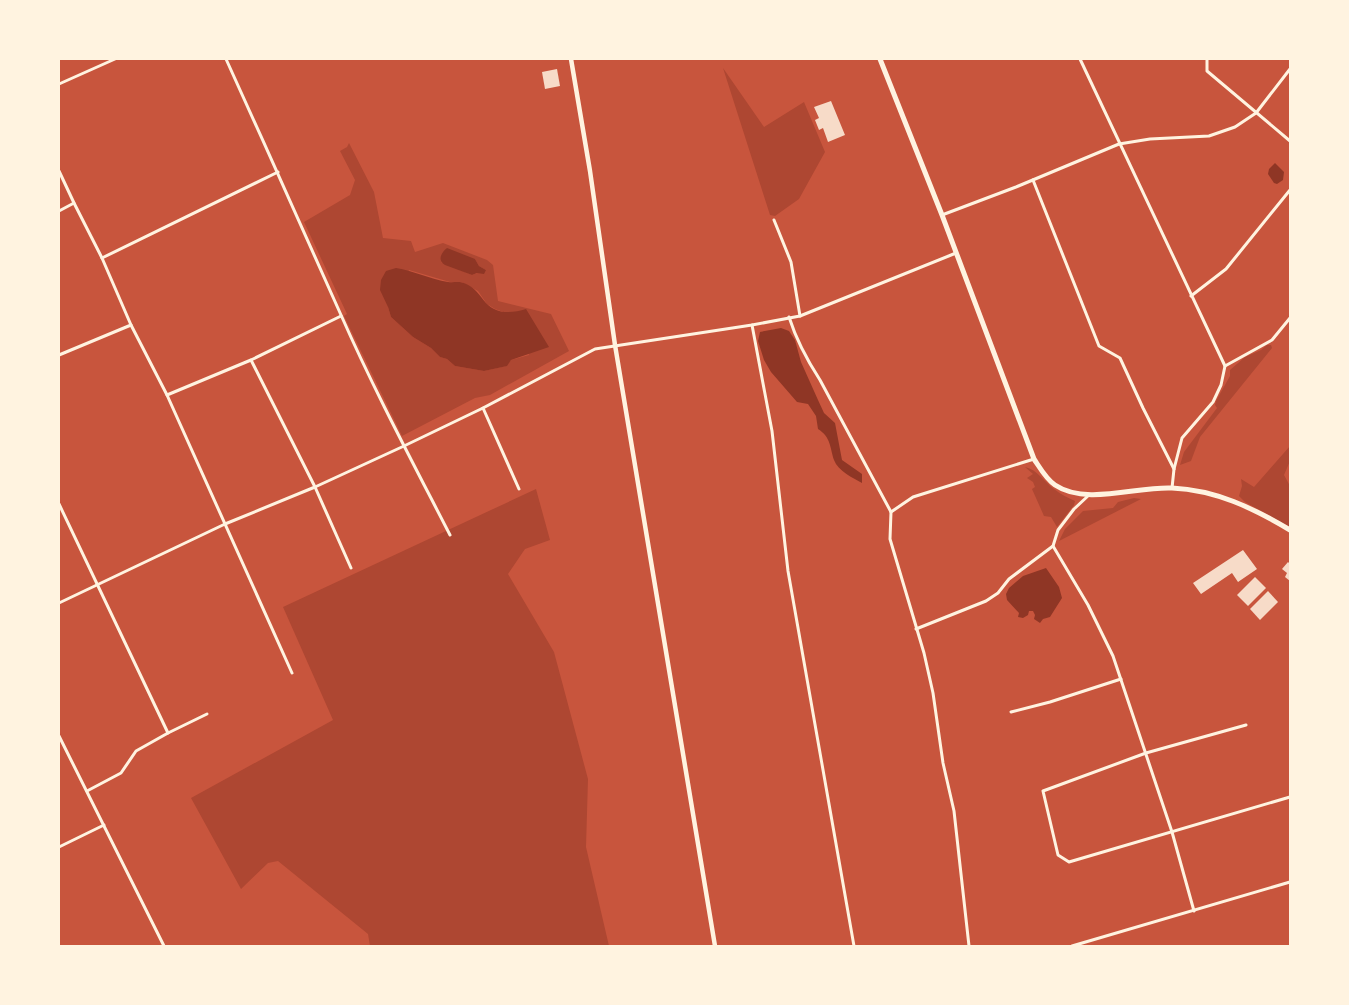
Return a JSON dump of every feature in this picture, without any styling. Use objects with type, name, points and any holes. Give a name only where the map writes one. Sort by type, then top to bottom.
[{"type":"main road","points":[[880,59],[942,215],[1034,459],[1042,472],[1055,485],[1070,492],[1089,495],[1172,488],[1212,493],[1252,508],[1290,530]]},
{"type":"street","points":[[59,84],[115,59]]},
{"type":"street","points":[[226,59],[341,316],[450,536]]},
{"type":"street","points":[[571,59],[590,171],[615,345],[715,946]]},
{"type":"street","points":[[1080,59],[1225,366],[1222,385],[1213,402],[1182,438],[1174,469],[1172,488]]},
{"type":"street","points":[[1206,59],[1207,71],[1290,141]]},
{"type":"street","points":[[942,215],[1119,144],[1150,139],[1209,136],[1235,127],[1256,113],[1290,70]]},
{"type":"street","points":[[59,171],[167,395],[292,673]]},
{"type":"street","points":[[102,258],[278,172]]},
{"type":"street","points":[[1033,180],[1099,346],[1120,358],[1174,469]]},
{"type":"street","points":[[1192,296],[1226,269],[1290,190]]},
{"type":"street","points":[[59,211],[74,203]]},
{"type":"street","points":[[774,220],[791,262],[800,316]]},
{"type":"street","points":[[59,603],[226,524],[315,487],[404,446],[483,408],[595,349],[800,316],[956,253]]},
{"type":"street","points":[[167,395],[251,360],[341,316]]},
{"type":"street","points":[[789,317],[793,330],[810,365],[820,380],[891,512],[890,539],[924,653],[943,763],[954,811],[969,946]]},
{"type":"street","points":[[1225,366],[1272,340],[1290,318]]},
{"type":"street","points":[[59,355],[132,325]]},
{"type":"street","points":[[752,325],[772,431],[788,571],[854,946]]},
{"type":"street","points":[[251,360],[315,487],[351,568]]},
{"type":"street","points":[[483,408],[519,489]]},
{"type":"street","points":[[891,512],[913,497],[1034,459]]},
{"type":"street","points":[[916,629],[986,601],[998,593],[1009,579],[1053,546],[1058,530],[1074,509],[1089,495]]},
{"type":"street","points":[[59,504],[168,733]]},
{"type":"street","points":[[1053,546],[1088,605],[1113,656],[1172,832],[1194,911]]},
{"type":"street","points":[[1011,712],[1050,702],[1121,679]]},
{"type":"street","points":[[86,791],[121,773],[136,751],[206,714]]},
{"type":"street","points":[[1246,725],[1146,754],[1043,792],[1058,855],[1070,862],[1290,797]]},
{"type":"street","points":[[59,736],[164,946]]},
{"type":"street","points":[[59,847],[104,825]]},
{"type":"street","points":[[1072,946],[1290,882]]},
{"type":"shaded area","points":[[723,68],[764,127],[804,102],[825,152],[799,199],[775,216],[770,215]]},
{"type":"shaded area","points":[[349,143],[374,192],[383,238],[411,241],[415,252],[443,243],[487,260],[493,265],[498,301],[551,314],[569,351],[490,395],[475,398],[402,436],[344,316],[347,314],[304,222],[350,195],[355,180],[340,151],[347,147]],"holes":[[[475,259],[479,266],[486,270],[472,275],[441,262]],[[409,270],[450,282],[462,282],[478,291],[487,304],[495,309],[506,313],[517,312],[529,355],[511,360],[506,366],[484,371],[455,366],[447,359],[440,357],[431,348],[413,337],[391,317],[388,307]]]},
{"type":"shaded area","points":[[1275,163],[1284,172],[1283,180],[1277,184],[1274,183],[1268,174],[1269,169]]},
{"type":"shaded area","points":[[447,248],[475,259],[479,266],[486,270],[484,274],[477,273],[472,275],[445,265],[441,261],[441,256]]},
{"type":"shaded area","points":[[396,268],[441,281],[464,283],[474,289],[495,310],[511,312],[526,309],[549,347],[511,360],[507,366],[484,371],[455,366],[413,337],[391,317],[380,290],[381,280],[386,271]]},
{"type":"shaded area","points":[[781,328],[789,331],[795,340],[801,362],[824,413],[835,423],[842,460],[862,474],[862,483],[839,468],[834,460],[828,439],[818,429],[816,416],[808,404],[797,402],[771,372],[764,360],[758,341],[760,332]]},
{"type":"shaded area","points":[[1267,345],[1271,345],[1272,348],[1200,437],[1191,461],[1180,465],[1184,452],[1217,408],[1215,405],[1216,401],[1230,376],[1230,370],[1245,357],[1261,350]]},
{"type":"shaded area","points":[[1290,446],[1290,461],[1284,475],[1290,486],[1290,527],[1245,502],[1239,496],[1242,486],[1241,479],[1254,487]]},
{"type":"shaded area","points":[[1025,467],[1037,473],[1059,493],[1075,501],[1057,527],[1051,517],[1044,516],[1032,489],[1035,487],[1033,482],[1027,478],[1033,474]]},
{"type":"shaded area","points":[[536,489],[550,540],[525,549],[508,574],[554,652],[588,779],[586,847],[609,946],[370,946],[368,934],[278,861],[268,863],[241,889],[191,798],[333,720],[283,607]]},
{"type":"shaded area","points":[[1134,498],[1141,499],[1059,541],[1065,529],[1083,511],[1113,508],[1118,502]]},
{"type":"shaded area","points":[[1046,568],[1059,587],[1062,598],[1050,617],[1043,619],[1040,623],[1034,619],[1033,611],[1029,611],[1028,615],[1023,618],[1018,617],[1019,613],[1007,600],[1006,594],[1009,588],[1023,576]]},
{"type":"building","points":[[557,69],[560,86],[545,89],[542,72]]},
{"type":"building","points":[[831,101],[845,135],[828,142],[823,128],[819,130],[815,120],[819,118],[814,107]]},
{"type":"building","points":[[1243,550],[1257,569],[1238,582],[1232,573],[1201,594],[1193,583]]},
{"type":"building","points":[[1288,562],[1290,564],[1290,581],[1285,577],[1287,573],[1282,569]]},
{"type":"building","points":[[1255,577],[1266,588],[1248,606],[1237,595]]},
{"type":"building","points":[[1268,591],[1278,602],[1260,620],[1250,609]]}]
